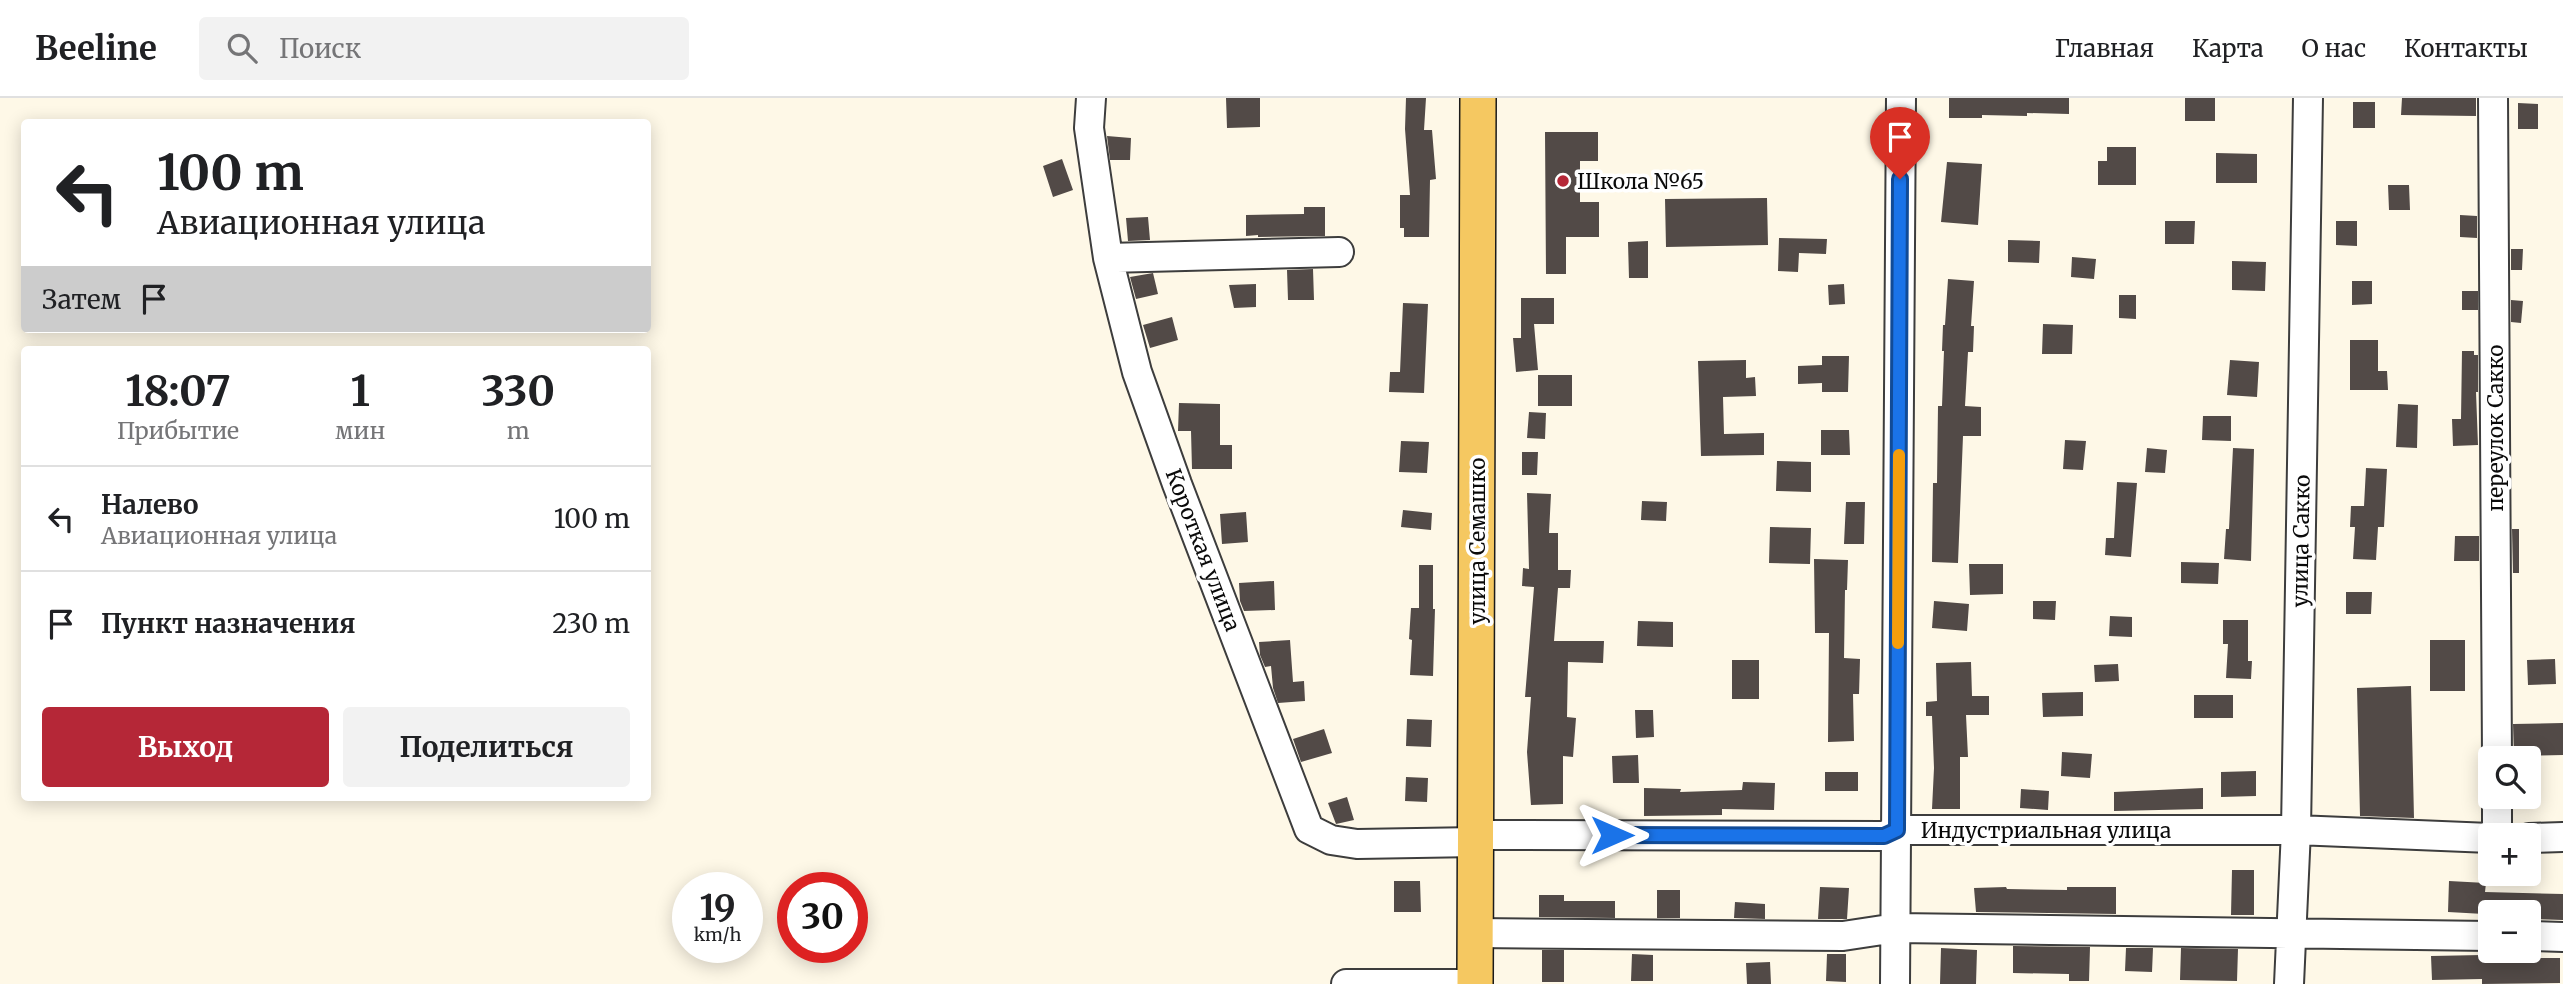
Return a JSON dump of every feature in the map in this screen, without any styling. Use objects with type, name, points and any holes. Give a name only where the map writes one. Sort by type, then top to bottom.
[{"type":"main road","name":"улица Семашко","points":[[1475,984],[1478,98]]},
{"type":"street","name":"Короткая улица","points":[[1091,98],[1089,128],[1108,258],[1137,372],[1309,829],[1331,840],[1357,844],[1477,838]]},
{"type":"street","points":[[1895,984],[1901,98]]},
{"type":"street","name":"улица Сакко","points":[[2289,984],[2296,830],[2308,98]]},
{"type":"street","name":"переулок Сакко","points":[[2493,98],[2497,746]]},
{"type":"street","points":[[1108,258],[1339,252]]},
{"type":"street","name":"Индустриальная улица","points":[[1477,838],[1884,836],[1897,830],[2296,830],[2478,838]]},
{"type":"street","points":[[2541,838],[2563,837]]},
{"type":"street","points":[[1476,933],[1843,936],[1896,928],[2478,936]]},
{"type":"street","points":[[2541,936],[2563,937]]},
{"type":"street","points":[[1346,984],[1475,984]]},
{"type":"building","points":[[1226,98],[1260,98],[1260,127],[1227,128]]},
{"type":"building","points":[[1406,98],[1426,98],[1424,130],[1432,130],[1436,179],[1430,180],[1429,237],[1404,237],[1404,228],[1400,228],[1400,195],[1410,195],[1405,129]]},
{"type":"building","points":[[1949,98],[2069,98],[2069,114],[2027,113],[2027,116],[1982,115],[1982,118],[1949,118]]},
{"type":"building","points":[[2185,98],[2215,98],[2215,121],[2185,121]]},
{"type":"building","points":[[2402,98],[2476,98],[2476,116],[2401,115]]},
{"type":"building","points":[[2353,102],[2375,102],[2375,128],[2353,128]]},
{"type":"building","points":[[2518,103],[2538,104],[2538,129],[2518,129]]},
{"type":"building","name":"Школа №65","points":[[1545,132],[1598,132],[1598,161],[1580,161],[1580,202],[1599,202],[1599,237],[1566,237],[1566,274],[1546,274]]},
{"type":"building","points":[[1107,136],[1131,138],[1130,160],[1110,160]]},
{"type":"building","points":[[2107,147],[2136,147],[2136,185],[2098,185],[2098,161],[2107,161]]},
{"type":"building","points":[[2216,153],[2257,154],[2257,183],[2216,183]]},
{"type":"building","points":[[1062,159],[1073,190],[1053,197],[1043,166]]},
{"type":"building","points":[[1947,162],[1982,164],[1978,225],[1941,222]]},
{"type":"building","points":[[2388,185],[2409,185],[2410,210],[2389,210]]},
{"type":"building","points":[[1767,198],[1768,245],[1666,247],[1665,199]]},
{"type":"building","points":[[1304,207],[1325,207],[1325,236],[1246,236],[1246,215],[1304,214]]},
{"type":"building","points":[[2460,215],[2477,216],[2477,238],[2460,237]]},
{"type":"building","points":[[1148,217],[1150,240],[1128,241],[1126,218]]},
{"type":"building","points":[[2165,221],[2195,221],[2194,244],[2165,244]]},
{"type":"building","points":[[2336,221],[2357,221],[2357,246],[2336,245]]},
{"type":"building","points":[[1779,238],[1827,239],[1826,254],[1799,253],[1798,272],[1778,271]]},
{"type":"building","points":[[2008,240],[2040,241],[2039,263],[2008,262]]},
{"type":"building","points":[[1648,241],[1648,278],[1629,278],[1628,242]]},
{"type":"building","points":[[2511,249],[2523,249],[2522,270],[2511,270]]},
{"type":"building","points":[[2072,257],[2096,259],[2094,279],[2071,277]]},
{"type":"building","points":[[2232,261],[2266,262],[2265,291],[2232,290]]},
{"type":"building","points":[[1313,269],[1314,300],[1288,300],[1287,270]]},
{"type":"building","points":[[1153,273],[1158,294],[1136,299],[1130,277]]},
{"type":"building","points":[[1948,279],[1974,281],[1971,326],[1974,326],[1973,352],[1968,352],[1965,406],[1981,407],[1981,436],[1963,436],[1958,563],[1932,562],[1933,483],[1937,483],[1938,406],[1942,406],[1943,325]]},
{"type":"building","points":[[2352,281],[2372,281],[2372,304],[2352,305]]},
{"type":"building","points":[[1256,284],[1256,307],[1234,308],[1229,285]]},
{"type":"building","points":[[1844,284],[1845,304],[1829,305],[1828,285]]},
{"type":"building","points":[[2462,291],[2478,291],[2478,310],[2462,310]]},
{"type":"building","points":[[2119,295],[2136,295],[2136,319],[2119,318]]},
{"type":"building","points":[[1521,298],[1554,298],[1554,324],[1534,324],[1538,370],[1516,372],[1513,338],[1521,338]]},
{"type":"building","points":[[2511,300],[2523,301],[2521,323],[2511,322]]},
{"type":"building","points":[[1403,303],[1428,304],[1424,393],[1389,392],[1390,372],[1400,372]]},
{"type":"building","points":[[1172,317],[1178,340],[1150,348],[1143,325]]},
{"type":"building","points":[[2043,324],[2073,325],[2072,354],[2042,354]]},
{"type":"building","points":[[2350,340],[2378,340],[2378,371],[2387,371],[2388,390],[2350,390]]},
{"type":"building","points":[[2462,351],[2474,351],[2474,355],[2478,355],[2478,445],[2453,446],[2452,419],[2461,419]]},
{"type":"building","points":[[1822,356],[1849,356],[1848,392],[1822,392],[1822,383],[1798,384],[1798,366],[1822,365]]},
{"type":"building","points":[[1746,360],[1746,378],[1755,377],[1756,396],[1723,397],[1724,434],[1764,433],[1764,455],[1701,456],[1698,361]]},
{"type":"building","points":[[2230,360],[2259,362],[2257,397],[2227,395]]},
{"type":"building","points":[[1538,375],[1572,375],[1572,406],[1538,406]]},
{"type":"building","points":[[1179,403],[1220,404],[1220,445],[1232,445],[1232,469],[1192,469],[1191,431],[1178,431]]},
{"type":"building","points":[[2398,404],[2418,405],[2417,448],[2396,447]]},
{"type":"building","points":[[1529,412],[1546,413],[1545,439],[1527,438]]},
{"type":"building","points":[[2203,416],[2231,416],[2231,441],[2202,440]]},
{"type":"building","points":[[1821,430],[1849,430],[1850,455],[1821,455]]},
{"type":"building","points":[[2065,440],[2086,441],[2083,470],[2063,469]]},
{"type":"building","points":[[1401,441],[1429,442],[1427,473],[1399,472]]},
{"type":"building","points":[[2147,448],[2167,450],[2165,473],[2145,472]]},
{"type":"building","points":[[2233,448],[2254,449],[2251,561],[2224,559],[2226,529],[2229,529]]},
{"type":"building","points":[[1522,452],[1538,452],[1537,475],[1522,475]]},
{"type":"building","points":[[1777,461],[1811,462],[1811,492],[1776,491]]},
{"type":"building","points":[[2366,468],[2387,469],[2384,527],[2378,527],[2376,560],[2353,559],[2355,527],[2350,527],[2351,506],[2364,506]]},
{"type":"building","points":[[2117,482],[2137,483],[2131,557],[2105,555],[2106,538],[2114,538]]},
{"type":"building","points":[[1527,493],[1551,494],[1549,533],[1558,533],[1558,570],[1571,570],[1570,588],[1558,588],[1554,641],[1604,641],[1603,663],[1568,662],[1567,717],[1576,718],[1573,757],[1563,756],[1563,804],[1531,805],[1527,752],[1531,697],[1525,697],[1534,587],[1522,586],[1523,568],[1529,569]]},
{"type":"building","points":[[1642,501],[1667,502],[1666,521],[1641,520]]},
{"type":"building","points":[[1846,502],[1865,502],[1864,544],[1844,544]]},
{"type":"building","points":[[1403,510],[1432,513],[1431,530],[1401,527]]},
{"type":"building","points":[[1246,512],[1248,542],[1222,544],[1220,514]]},
{"type":"building","points":[[1770,527],[1811,528],[1810,564],[1769,563]]},
{"type":"building","points":[[2512,529],[2519,529],[2519,573],[2513,573]]},
{"type":"building","points":[[2455,536],[2479,536],[2479,561],[2454,561]]},
{"type":"building","points":[[1814,559],[1848,560],[1844,658],[1860,659],[1859,694],[1853,694],[1854,741],[1828,742],[1829,633],[1815,633]]},
{"type":"building","points":[[2181,562],[2219,563],[2218,584],[2181,583]]},
{"type":"building","points":[[1969,564],[2003,564],[2003,594],[1970,595]]},
{"type":"building","points":[[1419,565],[1433,565],[1433,676],[1410,675],[1411,608],[1419,608]]},
{"type":"building","points":[[1274,581],[1275,610],[1244,611],[1240,601],[1239,583]]},
{"type":"building","points":[[2346,592],[2372,592],[2371,614],[2346,614]]},
{"type":"building","points":[[1934,601],[1969,604],[1967,631],[1932,628]]},
{"type":"building","points":[[2033,601],[2056,601],[2055,620],[2033,619]]},
{"type":"building","points":[[2110,616],[2132,617],[2132,637],[2109,636]]},
{"type":"building","points":[[2223,620],[2248,620],[2251,679],[2226,678],[2228,644],[2223,644]]},
{"type":"building","points":[[1638,621],[1673,622],[1673,647],[1637,646]]},
{"type":"building","points":[[1290,640],[1293,682],[1304,681],[1305,701],[1278,703],[1273,688],[1271,666],[1265,667],[1259,642]]},
{"type":"building","points":[[2430,640],[2465,640],[2465,691],[2430,691]]},
{"type":"building","points":[[2555,659],[2556,684],[2528,685],[2527,660]]},
{"type":"building","points":[[1732,660],[1759,660],[1759,699],[1732,699]]},
{"type":"building","points":[[1971,662],[1972,696],[1989,696],[1989,715],[1966,715],[1968,757],[1960,757],[1960,809],[1932,809],[1932,716],[1926,716],[1926,702],[1937,701],[1936,663]]},
{"type":"building","points":[[2118,664],[2119,681],[2095,682],[2094,665]]},
{"type":"building","points":[[2411,686],[2414,818],[2360,816],[2357,688]]},
{"type":"building","points":[[2083,692],[2083,716],[2043,717],[2042,693]]},
{"type":"building","points":[[2194,695],[2233,695],[2233,718],[2194,718]]},
{"type":"building","points":[[1635,710],[1653,710],[1654,737],[1636,738]]},
{"type":"building","points":[[1407,719],[1432,720],[1431,747],[1406,746]]},
{"type":"building","points":[[2563,723],[2563,755],[2541,755],[2541,746],[2514,746],[2513,724]]},
{"type":"building","points":[[1324,729],[1332,753],[1301,762],[1293,739]]},
{"type":"building","points":[[2062,752],[2092,754],[2090,778],[2061,776]]},
{"type":"building","points":[[1638,755],[1639,783],[1613,783],[1612,756]]},
{"type":"building","points":[[2256,771],[2256,796],[2221,797],[2221,772]]},
{"type":"building","points":[[1825,772],[1858,772],[1858,791],[1825,791]]},
{"type":"building","points":[[1406,777],[1428,778],[1427,802],[1405,801]]},
{"type":"building","points":[[1743,782],[1775,783],[1774,810],[1722,809],[1722,815],[1644,816],[1644,788],[1681,789],[1680,792],[1742,790]]},
{"type":"building","points":[[2203,788],[2203,809],[2114,811],[2114,792]]},
{"type":"building","points":[[2021,789],[2049,791],[2048,810],[2020,808]]},
{"type":"building","points":[[1347,797],[1354,820],[1336,824],[1328,803]]},
{"type":"building","points":[[2232,870],[2254,870],[2254,915],[2231,915]]},
{"type":"building","points":[[1394,881],[1420,881],[1421,912],[1394,912]]},
{"type":"building","points":[[2449,881],[2478,883],[2478,886],[2486,886],[2485,892],[2563,894],[2563,920],[2541,919],[2541,900],[2478,900],[2478,914],[2448,912]]},
{"type":"building","points":[[1820,887],[1849,888],[1847,919],[1818,919]]},
{"type":"building","points":[[2067,887],[2116,887],[2116,914],[1976,912],[1974,888],[2067,890]]},
{"type":"building","points":[[1657,890],[1680,890],[1680,918],[1657,918]]},
{"type":"building","points":[[1539,895],[1564,895],[1564,901],[1615,901],[1615,918],[1539,917]]},
{"type":"building","points":[[1735,902],[1765,904],[1765,919],[1734,918]]},
{"type":"building","points":[[2013,946],[2090,947],[2089,981],[2069,981],[2069,974],[2013,973]]},
{"type":"building","points":[[1941,948],[1977,950],[1976,984],[1940,984]]},
{"type":"building","points":[[2126,948],[2153,948],[2152,972],[2125,971]]},
{"type":"building","points":[[2181,948],[2238,949],[2237,981],[2180,980]]},
{"type":"building","points":[[1542,950],[1564,950],[1564,982],[1542,982]]},
{"type":"building","points":[[1632,954],[1653,955],[1653,981],[1631,981]]},
{"type":"building","points":[[1827,954],[1846,954],[1846,982],[1826,981]]},
{"type":"building","points":[[2478,955],[2478,963],[2541,963],[2541,958],[2560,958],[2560,983],[2482,984],[2482,979],[2432,980],[2431,956]]},
{"type":"building","points":[[1770,962],[1771,984],[1747,984],[1746,963]]},
{"type":"slow traffic","points":[[1898,643],[1899,455]]},
{"type":"place","name":"Школа №65","points":[[1563,181]]},
{"type":"route","points":[[1612,835],[1884,836],[1897,830],[1900,179]]}]
